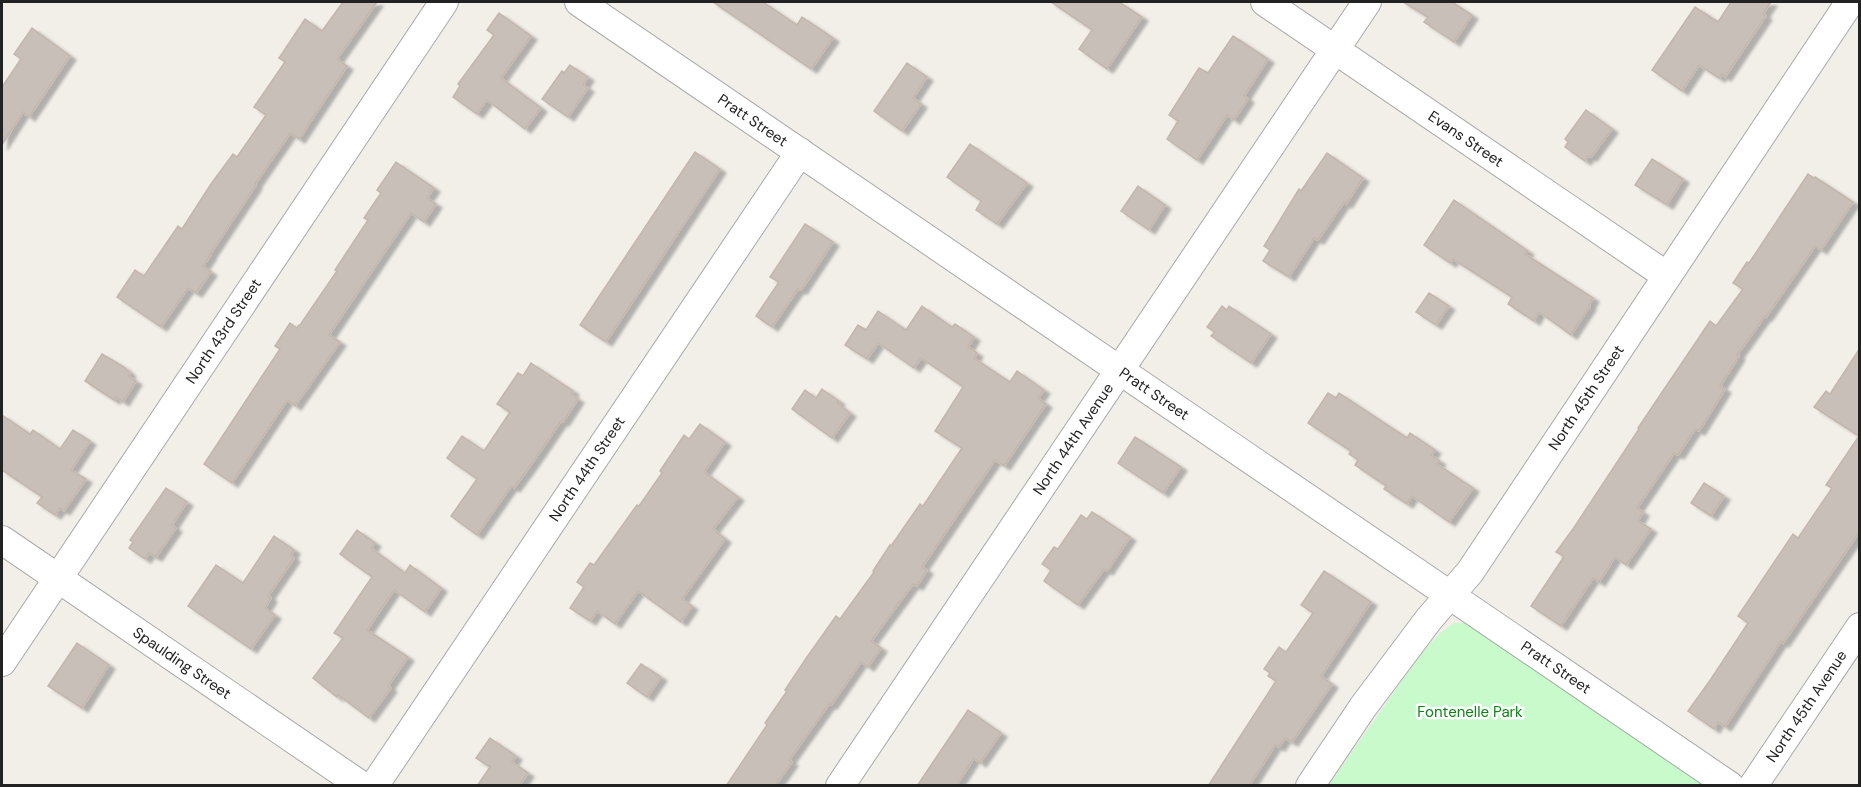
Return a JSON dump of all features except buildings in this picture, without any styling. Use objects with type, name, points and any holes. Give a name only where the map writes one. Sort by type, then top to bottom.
[{"type":"street","name":"North 43rd Street","points":[[2,662],[444,2]]},
{"type":"street","name":"Pratt Street","points":[[579,2],[1730,786]]},
{"type":"street","name":"Evans Street","points":[[1265,2],[1667,276]]},
{"type":"street","name":"North 44th Avenue","points":[[840,786],[1367,2]]},
{"type":"street","name":"North 45th Street","points":[[1310,786],[1370,698],[1429,619],[1470,572],[1850,2]]},
{"type":"street","name":"North 44th Street","points":[[374,786],[800,152]]},
{"type":"street","name":"Spaulding Street","points":[[2,540],[362,786]]},
{"type":"street","name":"North 45th Avenue","points":[[1753,786],[1860,627]]},
{"type":"green space","name":"Fontenelle Park","points":[[1454,623],[1465,623],[1707,786],[1328,786],[1419,656],[1440,633]]}]
